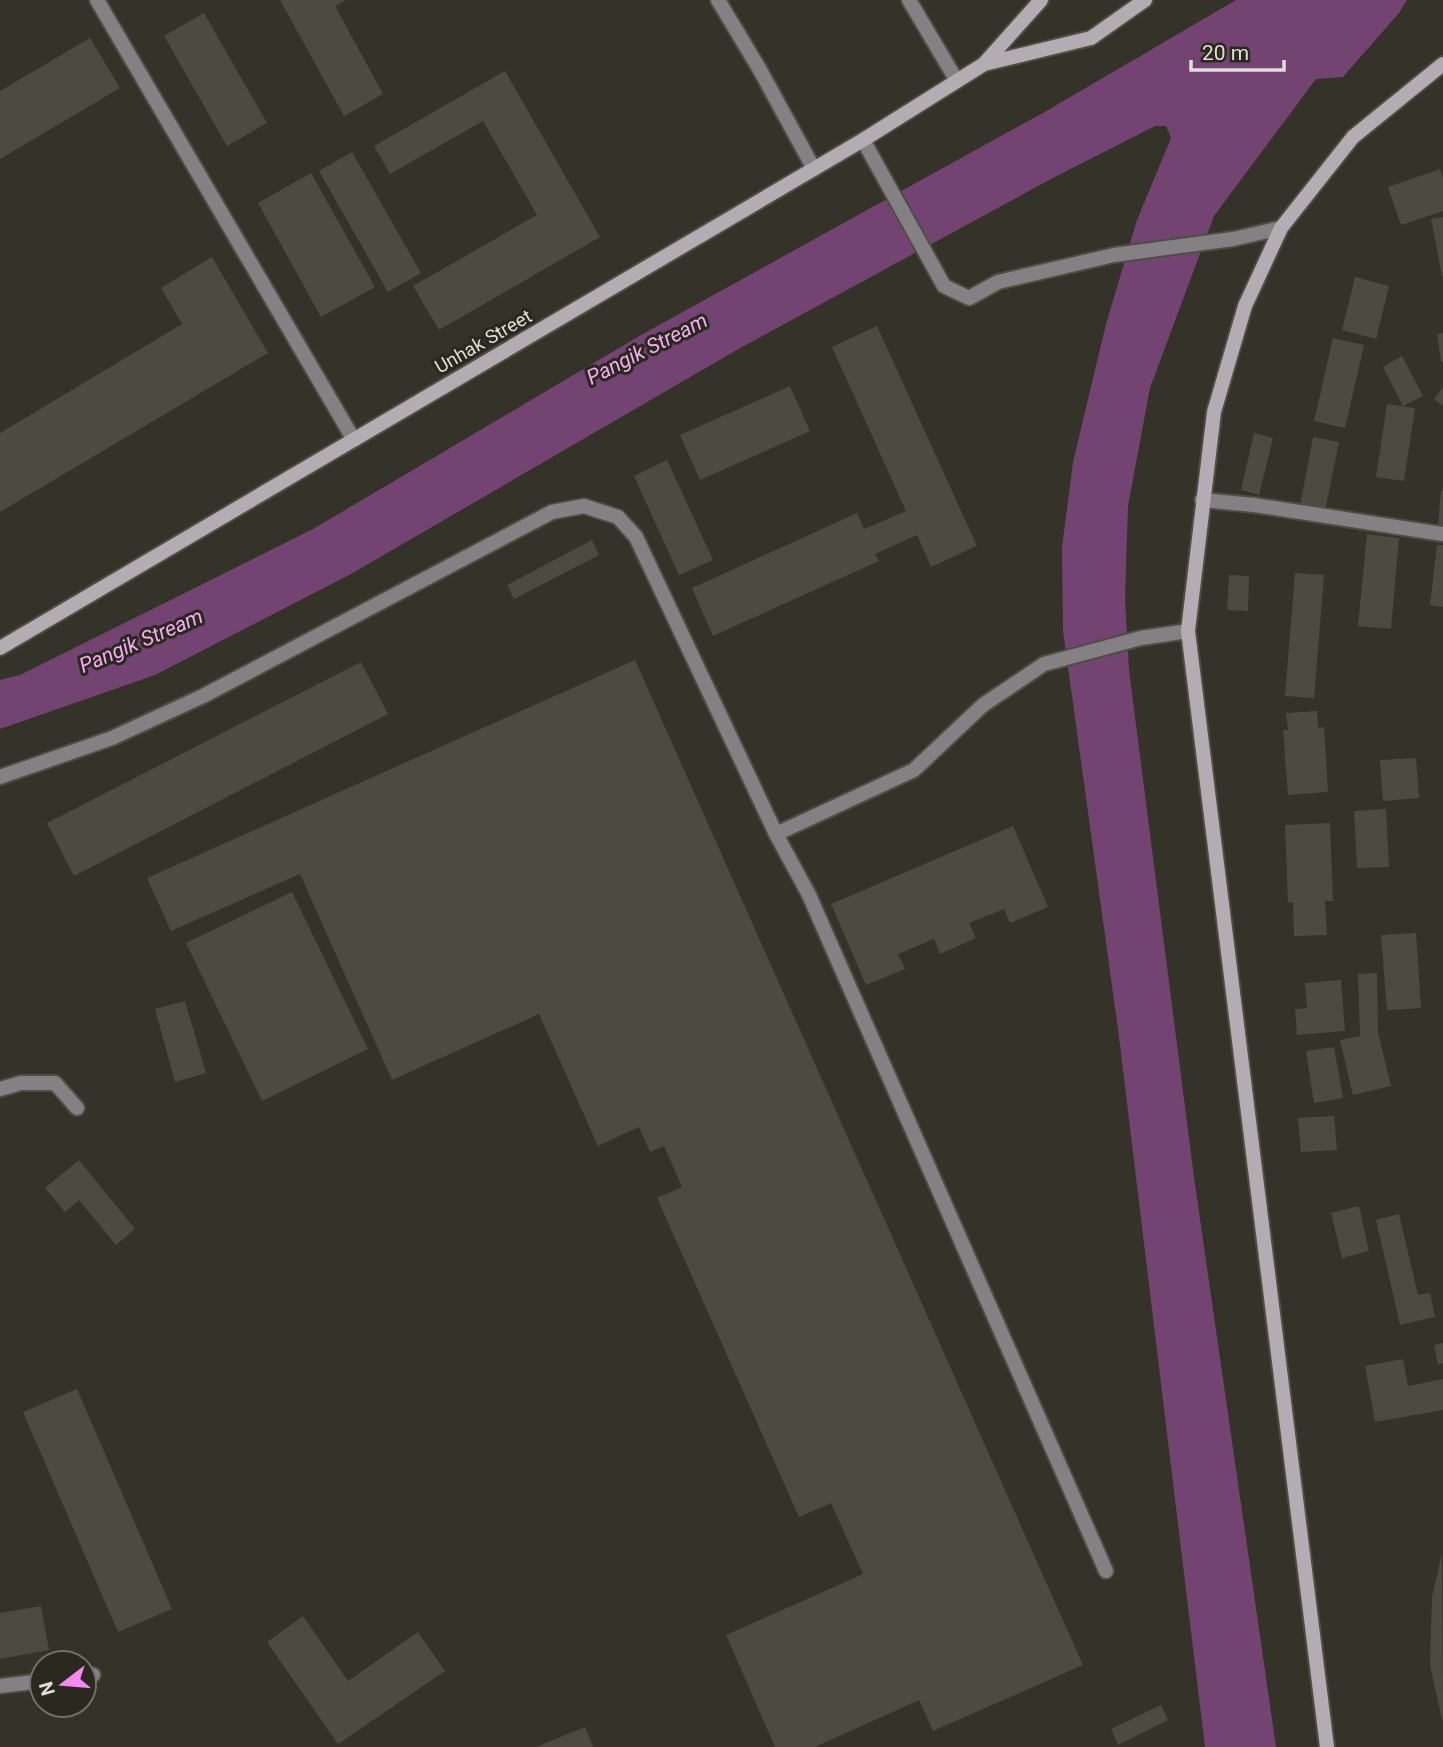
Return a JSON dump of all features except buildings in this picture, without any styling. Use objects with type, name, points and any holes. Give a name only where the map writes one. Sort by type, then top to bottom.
[{"type":"street","points":[[97,0],[354,440]]},
{"type":"street","points":[[718,0],[814,169]]},
{"type":"street","points":[[909,0],[957,81]]},
{"type":"street","name":"Unhak Street","points":[[0,648],[863,140],[984,64],[1041,0]]},
{"type":"street","name":"Unhak Street","points":[[984,64],[1091,38],[1145,0]]},
{"type":"street","points":[[1327,1747],[1188,631],[1213,412],[1245,306],[1281,228],[1353,137],[1443,64]]},
{"type":"street","points":[[863,140],[944,286],[969,298],[998,282],[1114,255],[1233,239],[1281,228]]},
{"type":"street","points":[[1202,500],[1254,505],[1443,534]]},
{"type":"street","points":[[0,777],[112,738],[203,696],[552,512],[584,506],[618,517],[636,537],[776,834],[815,908],[1107,1571]]},
{"type":"street","points":[[776,834],[914,770],[983,705],[1044,664],[1141,638],[1188,631]]},
{"type":"street","points":[[0,1089],[21,1083],[55,1083],[77,1108]]},
{"type":"street","points":[[0,1686],[28,1683]]},
{"type":"water","name":"Pangik Stream","points":[[1236,0],[1407,0],[1399,13],[1343,77],[1316,79],[1214,216],[1150,388],[1128,506],[1125,599],[1129,670],[1194,1177],[1276,1747],[1205,1747],[1119,1037],[1063,631],[1062,547],[1073,462],[1106,324],[1137,220],[1171,138],[1166,126],[1155,126],[1049,180],[735,351],[351,574],[155,675],[0,729],[0,680],[20,675],[313,529],[641,335],[1048,110]]}]
